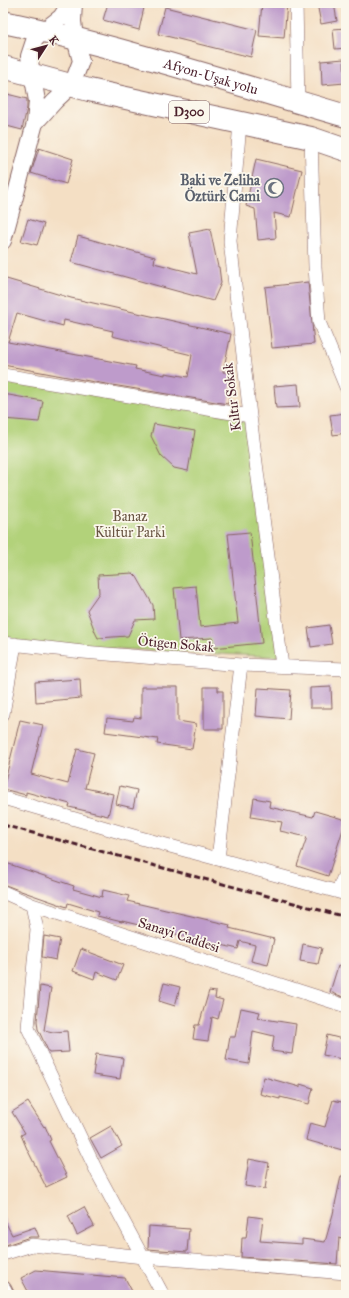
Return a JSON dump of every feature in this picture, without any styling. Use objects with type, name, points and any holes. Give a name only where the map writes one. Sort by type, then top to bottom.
[{"type":"highway","points":[[3,22],[75,39]]},
{"type":"highway","name":"Afyon-Uşak yolu","points":[[75,39],[150,59],[346,116]]},
{"type":"highway","name":"D300","points":[[3,67],[72,85],[310,138],[346,150]]},
{"type":"street","points":[[3,241],[35,123],[37,101],[28,56],[34,41],[42,31],[60,17],[70,3]]},
{"type":"street","points":[[35,123],[55,100],[72,85],[81,61],[75,39],[73,21],[74,3]]},
{"type":"street","points":[[296,3],[298,102]]},
{"type":"street","name":"Kıltır Sokak","points":[[240,123],[230,241],[250,416],[282,666]]},
{"type":"street","points":[[310,138],[318,322],[346,387]]},
{"type":"street","points":[[3,375],[250,416]]},
{"type":"street","points":[[3,714],[9,644]]},
{"type":"street","name":"Ötigen Sokak","points":[[9,644],[83,652],[241,665],[346,669]]},
{"type":"street","points":[[218,859],[241,665]]},
{"type":"street","points":[[3,798],[342,893],[346,871]]},
{"type":"street","name":"Sanayi Caddesi","points":[[3,892],[32,905],[346,1006]]},
{"type":"street","points":[[32,905],[37,929],[28,1028],[98,1174],[163,1295]]},
{"type":"street","points":[[3,1254],[32,1245],[143,1257],[346,1273]]},
{"type":"street","points":[[3,1289],[6,1295]]},
{"type":"green space","name":"Banaz Kültür Parki","points":[[3,376],[250,419],[280,657],[3,643]]},
{"type":"building","points":[[108,3],[145,3],[139,30],[103,20]]},
{"type":"building","points":[[262,3],[287,3],[284,38],[259,36]]},
{"type":"building","points":[[317,3],[334,3],[337,21],[321,24]]},
{"type":"building","points":[[165,7],[257,30],[251,57],[158,34]]},
{"type":"building","points":[[346,28],[346,48],[335,49],[333,29]]},
{"type":"building","points":[[344,59],[345,83],[322,85],[321,61]]},
{"type":"building","points":[[3,93],[27,99],[27,108],[22,130],[3,125]]},
{"type":"building","points":[[39,148],[73,159],[66,184],[31,173]]},
{"type":"building","name":"Baki ve Zeliha Öztürk Cami","points":[[256,159],[302,170],[291,217],[274,213],[276,238],[258,240],[255,209],[246,206]]},
{"type":"building","points":[[28,219],[44,224],[37,245],[21,241]]},
{"type":"building","points":[[210,229],[219,267],[221,283],[213,301],[71,262],[78,236],[155,257],[154,263],[197,274],[189,233]]},
{"type":"building","points":[[3,278],[71,298],[231,334],[223,372],[233,373],[228,404],[3,365]],"holes":[[[17,313],[63,326],[64,320],[113,331],[112,336],[192,355],[188,377],[165,373],[165,375],[135,369],[136,366],[8,342]]]},
{"type":"building","points":[[308,282],[314,344],[272,348],[265,287]]},
{"type":"building","points":[[298,384],[300,407],[276,408],[274,386]]},
{"type":"building","points":[[3,394],[43,401],[39,422],[3,419]]},
{"type":"building","points":[[346,413],[346,433],[333,435],[330,415]]},
{"type":"building","points":[[154,424],[195,431],[188,471],[174,468],[161,456],[151,436]]},
{"type":"building","points":[[250,532],[262,643],[213,648],[212,638],[179,640],[174,588],[196,586],[200,627],[238,623],[228,534]]},
{"type":"building","points":[[133,573],[137,577],[153,605],[154,619],[135,620],[128,636],[98,638],[87,610],[99,593],[98,575]]},
{"type":"building","points":[[329,625],[332,644],[311,647],[308,628]]},
{"type":"building","points":[[80,679],[81,698],[36,702],[35,682]]},
{"type":"building","points":[[141,687],[178,687],[178,721],[196,724],[192,749],[157,744],[158,739],[105,732],[107,718],[133,721],[134,717],[141,718]]},
{"type":"building","points":[[204,687],[218,687],[218,691],[223,691],[223,729],[204,729]]},
{"type":"building","points":[[331,687],[332,708],[310,708],[310,688]]},
{"type":"building","points":[[258,688],[291,690],[289,719],[256,716]]},
{"type":"building","points":[[20,720],[43,725],[31,774],[68,784],[77,749],[94,753],[85,788],[113,794],[108,816],[69,807],[70,804],[26,792],[26,795],[3,789]]},
{"type":"building","points":[[120,786],[137,790],[133,808],[116,804]]},
{"type":"building","points":[[254,798],[270,801],[269,807],[313,817],[315,811],[346,820],[328,876],[297,866],[307,837],[280,831],[282,822],[251,817]]},
{"type":"building","points":[[3,862],[74,886],[73,889],[102,897],[103,890],[129,896],[127,901],[230,925],[229,928],[274,939],[268,965],[251,961],[255,945],[240,941],[238,949],[97,916],[98,912],[68,903],[67,907],[21,891],[3,884]]},
{"type":"building","points":[[44,936],[60,939],[56,960],[42,957]]},
{"type":"building","points":[[303,944],[322,948],[318,964],[300,961]]},
{"type":"building","points":[[81,949],[123,965],[117,980],[96,972],[94,979],[73,971]]},
{"type":"building","points":[[338,966],[346,969],[346,998],[330,992]]},
{"type":"building","points":[[164,983],[180,987],[175,1006],[159,1001]]},
{"type":"building","points":[[40,986],[51,988],[44,1030],[53,1032],[67,1031],[69,1052],[49,1053],[38,1029],[37,1021]]},
{"type":"building","points":[[209,991],[216,992],[215,998],[223,1000],[218,1019],[212,1017],[208,1041],[193,1039],[195,1025],[199,1025]]},
{"type":"building","points":[[241,1008],[260,1012],[258,1018],[296,1024],[292,1054],[272,1051],[274,1036],[253,1031],[249,1064],[226,1060],[230,1037],[235,1037]]},
{"type":"building","points":[[327,1035],[346,1040],[346,1060],[323,1055]]},
{"type":"building","points":[[96,1054],[123,1058],[120,1079],[93,1075]]},
{"type":"building","points":[[264,1077],[300,1087],[300,1084],[313,1088],[309,1104],[260,1094]]},
{"type":"building","points":[[333,1100],[346,1103],[346,1151],[306,1140],[310,1123],[325,1127]]},
{"type":"building","points":[[28,1102],[44,1127],[45,1126],[51,1140],[49,1141],[67,1177],[46,1187],[21,1135],[25,1133],[12,1112]]},
{"type":"building","points":[[111,1126],[122,1146],[101,1158],[90,1138]]},
{"type":"building","points":[[249,1159],[269,1163],[265,1189],[245,1186]]},
{"type":"building","points":[[341,1176],[346,1176],[346,1229],[343,1239],[339,1238],[337,1264],[241,1257],[242,1238],[246,1238],[249,1216],[263,1218],[260,1241],[302,1244],[302,1239],[325,1242]]},
{"type":"building","points":[[84,1207],[94,1226],[77,1235],[68,1216]]},
{"type":"building","points":[[3,1217],[12,1235],[35,1227],[39,1237],[30,1237],[3,1246]]},
{"type":"building","points":[[149,1226],[189,1229],[187,1252],[148,1249]]},
{"type":"building","points":[[36,1270],[125,1278],[134,1295],[30,1295],[21,1278]]},
{"type":"railway","points":[[3,825],[346,917]]},
{"type":"place","name":"Baki ve Zeliha Öztürk Cami","points":[[274,188]]}]
